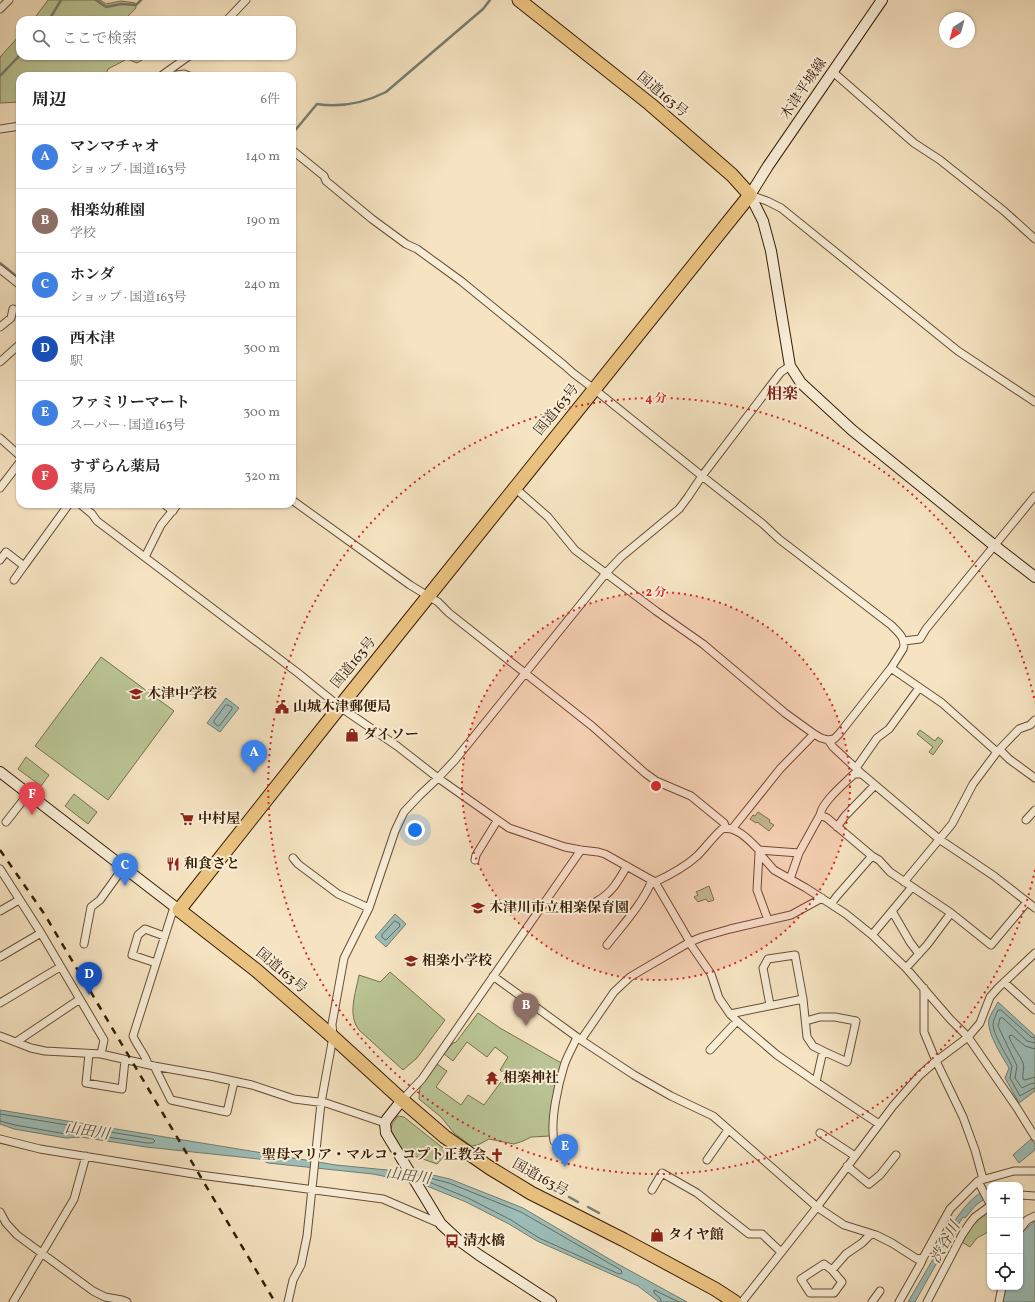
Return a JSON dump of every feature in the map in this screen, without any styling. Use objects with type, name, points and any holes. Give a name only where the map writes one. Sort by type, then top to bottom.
[{"type":"highway","name":"国道163号","points":[[518,0],[650,104],[732,175],[750,195],[340,707],[176,909],[256,970],[334,1037],[402,1100],[445,1137],[531,1193],[624,1240],[715,1289],[735,1302]]},
{"type":"street","points":[[0,9],[8,0]]},
{"type":"street","points":[[231,16],[246,0]]},
{"type":"street","name":"木津平城線","points":[[750,195],[768,166],[882,0]]},
{"type":"street","points":[[166,72],[183,60]]},
{"type":"street","points":[[833,72],[914,142],[940,160],[1004,211],[1035,239]]},
{"type":"street","points":[[0,129],[16,127]]},
{"type":"street","points":[[296,153],[324,176],[326,181],[372,219],[461,281],[573,373],[763,524],[779,539],[890,625],[904,641],[903,649],[839,734],[828,740]]},
{"type":"street","points":[[750,195],[763,221],[772,251],[790,366],[801,383],[840,420],[995,546],[1035,576]]},
{"type":"street","points":[[750,195],[768,201],[781,208],[958,351],[1035,402]]},
{"type":"street","points":[[0,269],[16,282]]},
{"type":"street","points":[[0,327],[11,318],[13,310]]},
{"type":"street","points":[[0,362],[16,348]]},
{"type":"street","points":[[288,1302],[293,1280],[302,1265],[307,1236],[315,1146],[321,1103],[334,1037],[332,1024],[344,958],[369,908],[395,831],[404,812],[455,760],[606,573],[621,557],[679,508],[781,372],[790,366]]},
{"type":"street","points":[[0,438],[16,452]]},
{"type":"street","points":[[0,488],[16,467]]},
{"type":"street","points":[[515,488],[548,517],[575,550],[703,644],[785,713],[814,734],[828,740],[833,747],[862,774],[939,839],[994,876],[1035,908]]},
{"type":"street","points":[[904,641],[920,639],[1035,496]]},
{"type":"street","points":[[296,503],[410,585],[443,606],[449,613],[592,726],[645,773],[656,781],[691,796],[729,828],[745,837],[759,851],[771,867],[831,904],[872,935],[906,968],[950,1019],[968,1037],[1035,1137]]},
{"type":"street","points":[[14,580],[66,508]]},
{"type":"street","points":[[85,508],[97,521],[298,673],[340,707],[397,746],[497,821],[509,828],[564,847],[605,854],[653,881],[691,945],[711,974],[719,998],[730,1014],[777,1055],[879,1124]]},
{"type":"street","points":[[169,508],[173,511]]},
{"type":"street","points":[[145,557],[161,525],[175,508]]},
{"type":"street","points":[[0,560],[6,552],[24,566]]},
{"type":"street","points":[[890,668],[942,703],[998,751],[1035,778]]},
{"type":"street","points":[[856,768],[877,738],[889,728],[919,688]]},
{"type":"street","points":[[904,882],[939,839],[942,838],[952,824],[973,784],[998,751],[1019,728],[1030,725],[1035,720]]},
{"type":"street","points":[[606,946],[633,912],[653,881],[676,872],[696,856],[719,832],[729,828],[780,769],[814,734]]},
{"type":"street","points":[[0,772],[176,909],[164,936],[133,1036],[171,1100],[227,1112],[234,1082]]},
{"type":"street","points":[[790,879],[799,853],[821,811],[829,800],[854,774],[862,774]]},
{"type":"street","points":[[837,827],[858,801],[875,785]]},
{"type":"street","points":[[6,822],[28,794]]},
{"type":"street","points":[[1026,820],[1035,810]]},
{"type":"street","points":[[820,815],[827,818],[872,856],[879,860],[890,872],[950,913],[991,945],[1027,902]]},
{"type":"street","points":[[475,860],[476,855],[497,821]]},
{"type":"street","points":[[551,1302],[479,1255],[457,1239],[441,1224],[386,1133],[385,1123],[386,1119],[422,1079],[581,850]]},
{"type":"street","points":[[759,851],[799,853]]},
{"type":"street","points":[[759,851],[757,890],[768,920]]},
{"type":"street","points":[[831,904],[872,856]]},
{"type":"street","points":[[293,858],[298,864],[338,894],[369,908]]},
{"type":"street","points":[[597,901],[606,897],[616,885],[627,866]]},
{"type":"street","points":[[0,868],[104,1040],[101,1054]]},
{"type":"street","points":[[84,944],[91,907],[100,900],[123,868]]},
{"type":"street","points":[[872,935],[912,887]]},
{"type":"street","points":[[554,1140],[552,1132],[555,1107],[564,1066],[579,1039],[614,992],[630,977],[690,942],[730,929],[791,915],[822,898]]},
{"type":"street","points":[[0,911],[19,900]]},
{"type":"street","points":[[892,911],[910,942],[919,954]]},
{"type":"street","points":[[906,968],[919,954],[950,913]]},
{"type":"street","points":[[156,963],[132,955],[138,935],[145,929],[164,936]]},
{"type":"street","points":[[0,957],[40,933]]},
{"type":"street","points":[[742,1302],[817,1207],[879,1124],[920,1076],[968,1037],[980,1023],[990,997],[1035,953]]},
{"type":"street","points":[[770,1005],[763,968],[768,959],[795,955],[803,999],[807,1037],[813,1046],[847,1062],[856,1021],[835,1017],[820,1017],[806,1021]]},
{"type":"street","points":[[0,1003],[60,967]]},
{"type":"street","points":[[494,976],[579,1039],[634,1075],[671,1096],[713,1116],[817,1207],[844,1225],[892,1243],[917,1259],[923,1258]]},
{"type":"street","points":[[1004,982],[1035,1010]]},
{"type":"street","points":[[924,988],[924,1032],[936,1062],[963,1117],[975,1150],[980,1181],[987,1197]]},
{"type":"street","points":[[16,1042],[80,999]]},
{"type":"street","points":[[730,1014],[803,999]]},
{"type":"street","points":[[710,1050],[737,1021]]},
{"type":"street","points":[[0,1036],[31,1048],[45,1051],[101,1054],[210,1076],[294,1098],[326,1103],[385,1123]]},
{"type":"street","points":[[816,1082],[823,1051]]},
{"type":"street","points":[[89,1054],[86,1083],[122,1089],[125,1060]]},
{"type":"street","points":[[707,1160],[728,1130]]},
{"type":"street","points":[[820,1133],[855,1156]]},
{"type":"street","points":[[0,1139],[40,1148],[200,1175],[312,1186],[383,1199],[441,1224]]},
{"type":"street","points":[[847,1166],[869,1184],[880,1175],[896,1155]]},
{"type":"street","points":[[12,1302],[74,1198],[86,1156]]},
{"type":"street","points":[[899,1302],[950,1209],[980,1181],[1014,1171],[1035,1171]]},
{"type":"street","points":[[652,1190],[662,1173],[697,1193],[749,1234],[762,1234],[781,1252]]},
{"type":"street","points":[[1023,1195],[1035,1196]]},
{"type":"street","points":[[927,1302],[970,1222],[987,1207]]},
{"type":"street","points":[[0,1212],[6,1223],[17,1235],[99,1295],[127,1302]]},
{"type":"street","points":[[1023,1226],[1028,1220],[1035,1216]]},
{"type":"street","points":[[832,1270],[846,1254],[862,1243],[871,1234]]},
{"type":"street","points":[[824,1264],[832,1270],[842,1282],[834,1293],[810,1293],[801,1279],[824,1264]]},
{"type":"street","points":[[998,1302],[1001,1290]]},
{"type":"street","points":[[872,1302],[880,1291]]},
{"type":"green space","points":[[48,0],[100,0],[106,4],[121,1],[135,3],[136,8],[128,16],[36,16]]},
{"type":"green space","points":[[16,39],[16,60],[125,60],[108,69],[107,72],[16,72],[16,102],[0,103],[0,57]]},
{"type":"green space","points":[[130,60],[142,60],[137,63]]},
{"type":"green space","points":[[101,657],[174,711],[108,800],[35,746]]},
{"type":"green space","points":[[920,730],[935,741],[938,737],[943,741],[933,755],[929,752],[933,747],[917,734]]},
{"type":"green space","points":[[26,757],[49,775],[41,786],[18,769]]},
{"type":"green space","points":[[74,794],[97,812],[88,824],[65,806]]},
{"type":"green space","points":[[758,812],[770,820],[769,822],[774,825],[769,831],[757,822],[756,823],[750,819]]},
{"type":"green space","points":[[709,886],[714,900],[708,902],[706,899],[698,902],[694,897],[698,895],[696,892]]},
{"type":"green space","points":[[390,972],[445,1020],[417,1058],[403,1070],[359,1030],[355,1024],[353,1010],[359,975],[380,982]]},
{"type":"green space","name":"相楽神社","points":[[478,1013],[500,1028],[563,1064],[554,1103],[550,1136],[531,1137],[514,1144],[489,1139],[478,1145],[471,1146],[454,1133],[441,1117],[419,1099],[420,1086],[437,1064],[447,1071],[436,1087],[461,1105],[468,1095],[484,1105],[506,1075],[500,1070],[508,1057],[495,1047],[487,1057],[467,1042],[453,1061],[444,1054],[453,1043],[456,1042]]},
{"type":"green space","points":[[398,1116],[404,1117],[448,1152],[437,1164],[403,1152],[391,1130],[392,1124]]},
{"type":"green space","points":[[987,1212],[987,1233],[977,1238],[970,1247],[962,1242],[976,1219]]},
{"type":"water","points":[[226,698],[239,708],[220,732],[207,723]]},
{"type":"water","points":[[395,914],[406,924],[386,947],[375,937]]},
{"type":"water","points":[[998,1002],[1035,1036],[1035,1091],[1019,1103],[1005,1078],[1009,1068],[995,1044],[990,1030],[989,1019]]},
{"type":"water","name":"山田川","points":[[0,1110],[336,1165],[428,1174],[450,1179],[523,1208],[616,1263],[687,1302],[659,1302],[638,1286],[537,1241],[509,1224],[466,1202],[422,1184],[373,1174],[268,1163],[259,1159],[146,1147],[81,1137],[66,1138],[14,1129],[0,1124]]},
{"type":"water","points":[[1031,1139],[1035,1144],[1035,1150],[1019,1163],[1013,1155]]},
{"type":"water","name":"渋谷川","points":[[987,1190],[987,1197],[976,1205],[965,1218],[963,1217],[956,1228],[958,1229],[952,1240],[950,1239],[915,1302],[908,1302],[946,1237],[944,1235],[950,1225],[952,1225],[973,1199]]},
{"type":"water","points":[[1035,1221],[1035,1302],[1002,1302],[1004,1290],[1023,1290],[1023,1231]]},
{"type":"waterway","points":[[51,16],[61,0]]},
{"type":"waterway","points":[[96,0],[106,7],[121,4],[136,5],[141,0]]},
{"type":"waterway","points":[[296,129],[317,104],[353,104],[386,92],[483,9],[490,0]]},
{"type":"waterway","points":[[0,76],[16,59]]},
{"type":"waterway","points":[[0,263],[16,276]]},
{"type":"waterway","points":[[516,1169],[525,1174]]},
{"type":"waterway","points":[[550,1188],[559,1192]]},
{"type":"waterway","points":[[569,1197],[578,1202]]},
{"type":"waterway","points":[[588,1207],[599,1213]]},
{"type":"railway","points":[[0,850],[45,915],[275,1302]]},
{"type":"place","name":"木津中学校","points":[[136,694]]},
{"type":"place","name":"山城木津郵便局","points":[[282,707]]},
{"type":"place","name":"ダイソー","points":[[352,735]]},
{"type":"place","name":"マンマチャオ","points":[[254,773]]},
{"type":"place","name":"すずらん薬局","points":[[32,815]]},
{"type":"place","name":"中村屋","points":[[187,819]]},
{"type":"place","name":"和食さと","points":[[173,864]]},
{"type":"place","name":"ホンダ","points":[[125,886]]},
{"type":"place","name":"木津川市立相楽保育園","points":[[478,908]]},
{"type":"place","name":"相楽小学校","points":[[411,961]]},
{"type":"place","name":"西木津","points":[[89,995]]},
{"type":"place","name":"相楽幼稚園","points":[[526,1026]]},
{"type":"place","name":"相楽神社","points":[[492,1078]]},
{"type":"place","name":"聖母マリア・マルコ・コプト正教会","points":[[497,1155]]},
{"type":"place","name":"ファミリーマート","points":[[565,1167]]},
{"type":"place","name":"タイヤ館","points":[[657,1235]]},
{"type":"place","name":"清水橋","points":[[452,1241]]},
{"type":"district","name":"相楽","points":[[782,395]]}]
